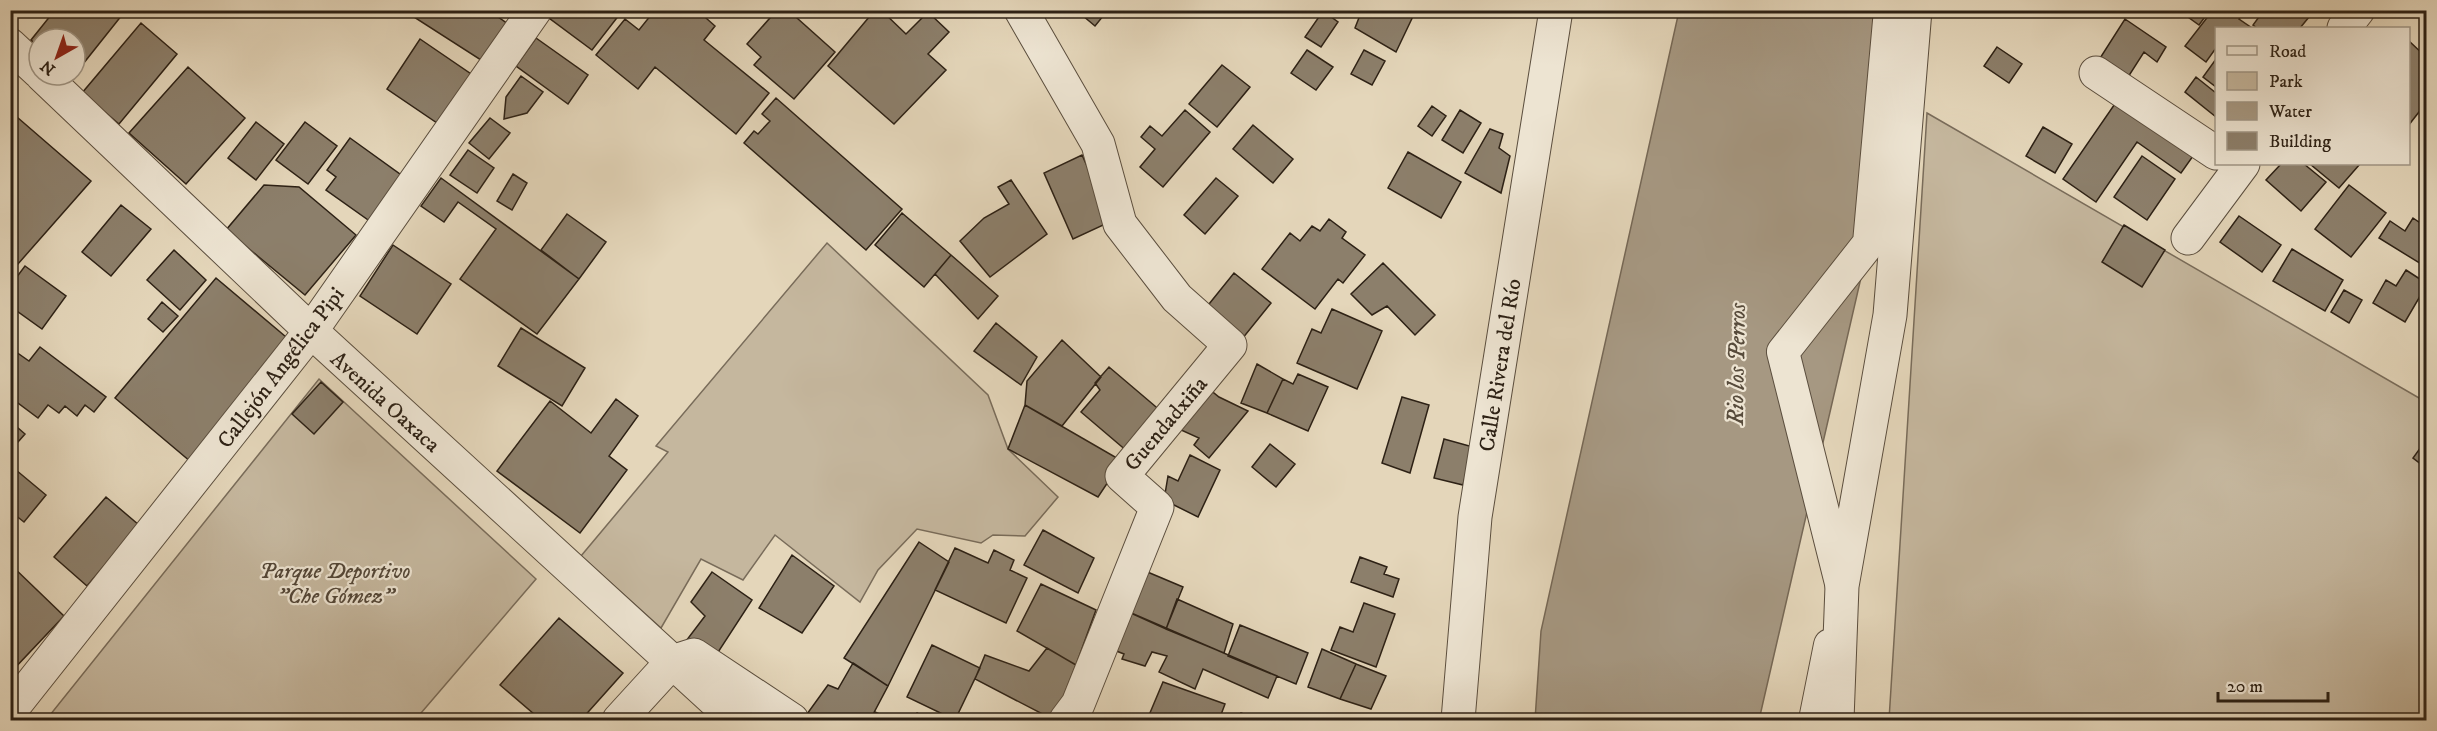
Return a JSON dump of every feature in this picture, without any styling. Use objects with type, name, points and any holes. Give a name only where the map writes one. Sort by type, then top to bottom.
[{"type":"street","name":"Callejón Angélica Pipi","points":[[10,711],[311,331],[535,10]]},
{"type":"street","name":"Guendadxiña","points":[[1021,10],[1098,144],[1120,224],[1177,298],[1230,345],[1122,476],[1157,507],[1077,704],[1066,720]]},
{"type":"street","points":[[1837,720],[1842,586],[1783,352],[1869,243],[1890,10]]},
{"type":"street","points":[[1815,720],[1842,586],[1890,315],[1915,10]]},
{"type":"street","points":[[2345,27],[2358,10]]},
{"type":"street","name":"Calle Rivera del Río","points":[[1458,720],[1475,517],[1554,11]]},
{"type":"street","name":"Avenida Oaxaca","points":[[10,45],[27,61]]},
{"type":"street","points":[[2096,73],[2215,150]]},
{"type":"street","name":"Avenida Oaxaca","points":[[55,87],[311,331],[736,720]]},
{"type":"street","points":[[2188,238],[2231,165]]},
{"type":"street","points":[[620,720],[672,662],[694,655],[792,720]]},
{"type":"green space","points":[[1927,113],[2426,402],[2426,720],[1889,720]]},
{"type":"green space","points":[[827,243],[988,395],[1008,449],[1058,497],[1025,536],[993,535],[981,543],[917,529],[878,570],[860,602],[775,535],[743,580],[701,559],[661,628],[581,556],[668,452],[656,446]]},
{"type":"green space","name":"Parque Deportivo \"Che Gómez\"","points":[[319,379],[536,579],[415,720],[46,720]]},
{"type":"water","name":"Rio los Perros","points":[[1679,11],[1899,11],[1869,243],[1759,720],[1535,720],[1541,631]]},
{"type":"building","points":[[55,10],[126,10],[87,59],[87,27],[41,27]]},
{"type":"building","points":[[403,10],[488,10],[508,24],[484,62]]},
{"type":"building","points":[[555,10],[623,10],[592,50],[549,18]]},
{"type":"building","points":[[655,10],[697,10],[715,26],[704,40],[769,93],[736,134],[655,67],[638,89],[596,55],[625,19],[639,30]]},
{"type":"building","points":[[777,10],[788,10],[835,52],[794,99],[754,65],[761,57],[747,44]]},
{"type":"building","points":[[875,10],[881,10],[906,34],[928,12],[949,32],[928,54],[946,70],[894,124],[828,66]]},
{"type":"building","points":[[1076,10],[1108,10],[1095,26]]},
{"type":"building","points":[[1362,10],[1416,10],[1396,52],[1355,28]]},
{"type":"building","points":[[2182,10],[2210,10],[2199,25],[2181,12]]},
{"type":"building","points":[[2213,10],[2245,10],[2239,19],[2251,27],[2215,27],[2215,49],[2206,62],[2185,46]]},
{"type":"building","points":[[2264,10],[2301,10],[2309,17],[2301,27],[2256,27],[2253,25]]},
{"type":"building","points":[[1323,11],[1338,22],[1321,47],[1305,37]]},
{"type":"building","points":[[2125,19],[2166,47],[2157,62],[2144,52],[2123,85],[2095,66]]},
{"type":"building","points":[[141,23],[177,54],[119,124],[82,93]]},
{"type":"building","points":[[536,38],[588,75],[568,104],[516,66]]},
{"type":"building","points":[[420,39],[474,76],[440,125],[387,89]]},
{"type":"building","points":[[2410,42],[2426,57],[2426,103],[2410,123]]},
{"type":"building","points":[[1997,47],[2022,64],[2009,83],[1984,66]]},
{"type":"building","points":[[1307,50],[1333,67],[1316,90],[1291,73]]},
{"type":"building","points":[[1364,50],[1385,61],[1372,85],[1351,74]]},
{"type":"building","points":[[2215,60],[2215,86],[2203,77]]},
{"type":"building","points":[[1222,65],[1250,87],[1217,127],[1189,104]]},
{"type":"building","points":[[188,67],[245,118],[186,184],[129,133]]},
{"type":"building","points":[[521,76],[543,92],[527,113],[504,119],[506,97]]},
{"type":"building","points":[[2196,77],[2215,92],[2215,116],[2185,92]]},
{"type":"building","points":[[2121,95],[2198,149],[2181,173],[2137,142],[2096,202],[2063,179]]},
{"type":"building","points":[[776,98],[902,209],[866,250],[744,143],[754,131],[758,134],[770,121],[762,114]]},
{"type":"building","points":[[1432,106],[1446,116],[1432,136],[1418,126]]},
{"type":"building","points":[[1185,110],[1210,132],[1163,187],[1140,167],[1155,149],[1141,137],[1150,126],[1162,136]]},
{"type":"building","points":[[1460,110],[1481,123],[1463,153],[1442,140]]},
{"type":"building","points":[[10,111],[91,181],[10,273]]},
{"type":"building","points":[[490,118],[510,133],[489,159],[469,143]]},
{"type":"building","points":[[256,122],[284,144],[256,180],[228,158]]},
{"type":"building","points":[[305,122],[337,146],[308,184],[276,160]]},
{"type":"building","points":[[1253,125],[1293,159],[1273,183],[1233,149]]},
{"type":"building","points":[[2043,127],[2072,144],[2055,173],[2026,156]]},
{"type":"building","points":[[1490,129],[1503,134],[1499,148],[1510,156],[1501,193],[1465,173]]},
{"type":"building","points":[[350,138],[404,177],[371,222],[326,190],[336,177],[327,170]]},
{"type":"building","points":[[468,150],[494,168],[477,193],[450,175]]},
{"type":"building","points":[[1408,152],[1461,182],[1441,218],[1388,188]]},
{"type":"building","points":[[1082,155],[1112,221],[1073,239],[1044,173]]},
{"type":"building","points":[[2142,156],[2175,179],[2147,220],[2114,197]]},
{"type":"building","points":[[2280,165],[2305,165],[2326,182],[2301,211],[2266,180]]},
{"type":"building","points":[[2311,165],[2359,165],[2339,188]]},
{"type":"building","points":[[513,174],[527,183],[512,210],[497,201]]},
{"type":"building","points":[[441,178],[579,279],[537,334],[460,279],[496,229],[458,202],[444,222],[421,206]]},
{"type":"building","points":[[1216,178],[1238,196],[1205,234],[1184,215]]},
{"type":"building","points":[[1011,180],[1047,234],[990,277],[960,241],[984,218],[1009,204],[998,187]]},
{"type":"building","points":[[264,185],[299,187],[356,235],[305,295],[226,230]]},
{"type":"building","points":[[2349,185],[2386,213],[2351,257],[2315,229]]},
{"type":"building","points":[[121,205],[151,229],[111,276],[82,252]]},
{"type":"building","points":[[902,213],[951,255],[924,287],[875,245]]},
{"type":"building","points":[[567,214],[606,242],[579,279],[541,250]]},
{"type":"building","points":[[2239,216],[2281,245],[2262,272],[2220,242]]},
{"type":"building","points":[[2413,218],[2426,227],[2426,267],[2379,238],[2390,221],[2405,231]]},
{"type":"building","points":[[1329,219],[1346,232],[1342,238],[1365,255],[1343,283],[1338,279],[1315,309],[1262,269],[1290,233],[1300,241],[1312,226],[1320,231]]},
{"type":"building","points":[[2124,225],[2165,250],[2142,287],[2102,262]]},
{"type":"building","points":[[393,245],[451,284],[417,334],[360,296]]},
{"type":"building","points":[[2292,249],[2343,280],[2325,311],[2273,281]]},
{"type":"building","points":[[174,250],[206,280],[180,310],[147,280]]},
{"type":"building","points":[[951,255],[998,296],[978,319],[935,274]]},
{"type":"building","points":[[1383,263],[1435,315],[1415,335],[1387,306],[1372,315],[1351,294]]},
{"type":"building","points":[[25,266],[66,296],[42,329],[10,306],[10,286]]},
{"type":"building","points":[[2406,270],[2426,283],[2426,286],[2405,322],[2373,303],[2386,280],[2396,286]]},
{"type":"building","points":[[1234,273],[1271,303],[1238,344],[1201,314]]},
{"type":"building","points":[[216,278],[292,342],[191,462],[115,398]]},
{"type":"building","points":[[2344,290],[2362,300],[2349,323],[2331,312]]},
{"type":"building","points":[[162,302],[178,316],[163,332],[148,319]]},
{"type":"building","points":[[1332,309],[1382,331],[1357,389],[1297,363],[1312,329],[1321,333]]},
{"type":"building","points":[[996,323],[1037,357],[1021,385],[974,351]]},
{"type":"building","points":[[521,328],[585,368],[562,406],[498,366]]},
{"type":"building","points":[[1062,340],[1101,377],[1062,426],[1025,405],[1027,381]]},
{"type":"building","points":[[40,347],[106,397],[94,412],[85,405],[77,416],[65,406],[59,413],[48,405],[38,418],[10,397],[10,359],[16,352],[29,361]]},
{"type":"building","points":[[1257,364],[1283,379],[1267,413],[1241,403]]},
{"type":"building","points":[[1109,367],[1162,412],[1128,452],[1081,412],[1100,390],[1095,383]]},
{"type":"building","points":[[1298,374],[1328,387],[1308,431],[1267,413],[1283,379],[1293,384]]},
{"type":"building","points":[[321,382],[343,402],[314,434],[292,414]]},
{"type":"building","points":[[1203,384],[1219,397],[1248,411],[1209,458],[1194,445],[1199,438],[1170,425]]},
{"type":"building","points":[[1402,397],[1429,405],[1410,473],[1382,463]]},
{"type":"building","points":[[616,399],[638,416],[609,456],[627,470],[580,533],[497,471],[550,401],[591,433]]},
{"type":"building","points":[[1025,405],[1122,461],[1098,497],[1008,449]]},
{"type":"building","points":[[10,421],[25,434],[10,451]]},
{"type":"building","points":[[1444,439],[1473,447],[1463,485],[1434,478]]},
{"type":"building","points":[[2426,440],[2426,468],[2413,458]]},
{"type":"building","points":[[1270,444],[1295,464],[1276,487],[1252,467]]},
{"type":"building","points":[[1190,455],[1220,470],[1198,517],[1164,500],[1168,476],[1178,481]]},
{"type":"building","points":[[10,465],[46,495],[24,522],[10,511]]},
{"type":"building","points":[[106,497],[139,525],[87,586],[54,557]]},
{"type":"building","points":[[1043,530],[1094,558],[1078,593],[1024,565]]},
{"type":"building","points":[[919,542],[949,562],[888,686],[844,658]]},
{"type":"building","points":[[955,548],[988,563],[994,550],[1014,560],[1010,570],[1027,578],[1006,623],[935,590]]},
{"type":"building","points":[[792,555],[834,586],[802,633],[759,608]]},
{"type":"building","points":[[1360,557],[1387,567],[1384,574],[1399,579],[1393,597],[1351,582]]},
{"type":"building","points":[[10,564],[64,616],[10,673]]},
{"type":"building","points":[[1138,568],[1183,587],[1166,629],[1122,609]]},
{"type":"building","points":[[712,572],[752,600],[713,660],[686,641],[705,616],[691,602]]},
{"type":"building","points":[[1041,584],[1096,610],[1076,665],[1017,631]]},
{"type":"building","points":[[1177,599],[1233,624],[1224,653],[1166,629]]},
{"type":"building","points":[[1364,603],[1395,614],[1376,667],[1331,650],[1340,627],[1353,632]]},
{"type":"building","points":[[1122,609],[1277,676],[1268,698],[1203,669],[1195,689],[1159,672],[1167,656],[1152,652],[1145,666],[1122,659],[1124,654],[1106,647]]},
{"type":"building","points":[[559,618],[623,673],[581,720],[541,720],[500,685]]},
{"type":"building","points":[[1240,625],[1308,653],[1296,684],[1228,656]]},
{"type":"building","points":[[932,645],[980,668],[955,720],[907,697]]},
{"type":"building","points":[[1047,648],[1076,665],[1054,720],[975,679],[985,655],[1029,671]]},
{"type":"building","points":[[1322,649],[1356,664],[1340,699],[1308,687]]},
{"type":"building","points":[[853,663],[888,686],[870,720],[817,720],[807,714],[828,685],[838,689]]},
{"type":"building","points":[[1356,664],[1386,676],[1371,709],[1340,699]]},
{"type":"building","points":[[1163,682],[1225,704],[1219,720],[1147,720]]},
{"type":"building","points":[[875,712],[892,720],[870,720]]},
{"type":"building","points":[[917,713],[929,720],[913,720]]},
{"type":"building","points":[[1241,713],[1260,720],[1237,720]]}]
